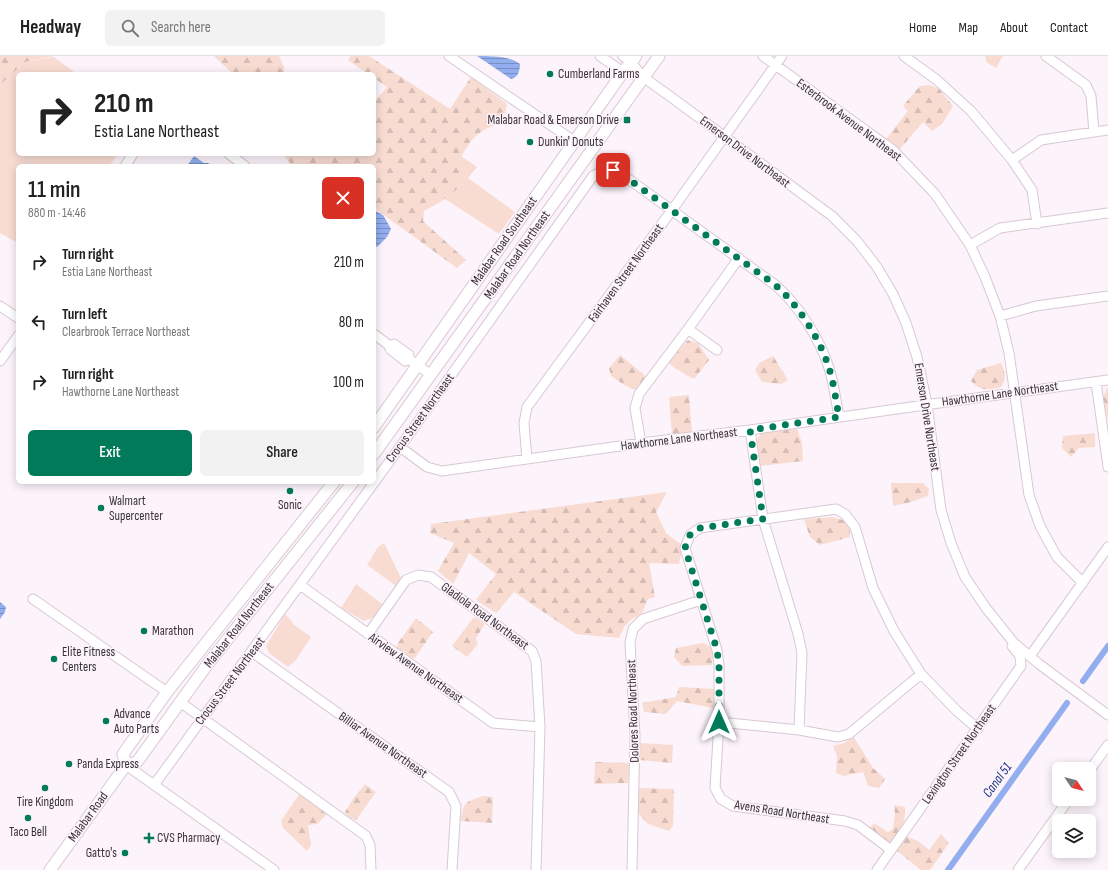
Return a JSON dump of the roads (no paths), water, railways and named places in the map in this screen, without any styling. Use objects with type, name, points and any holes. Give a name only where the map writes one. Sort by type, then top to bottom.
[{"type":"main road","name":"Malabar Road Northeast","points":[[376,451],[659,56]]},
{"type":"main road","name":"Malabar Road Southeast","points":[[376,424],[414,362],[482,274],[622,72],[630,58]]},
{"type":"main road","points":[[482,274],[496,284]]},
{"type":"main road","points":[[126,765],[123,754],[167,692],[332,484]]},
{"type":"main road","name":"Malabar Road Northeast","points":[[126,765],[137,762],[202,672],[352,484]]},
{"type":"main road","points":[[202,672],[205,656],[204,644]]},
{"type":"main road","name":"Malabar Road","points":[[50,870],[126,765]]},
{"type":"street","points":[[449,56],[574,141]]},
{"type":"street","points":[[600,56],[622,72],[643,77]]},
{"type":"street","name":"Esterbrook Avenue Northeast","points":[[763,56],[894,151],[935,194],[970,245],[985,277],[1000,316],[1009,353],[1029,495],[1040,526],[1057,557],[1083,583]]},
{"type":"street","name":"Fairhaven Street Northeast","points":[[527,459],[524,423],[527,408],[672,210],[782,56]]},
{"type":"street","points":[[904,56],[937,80],[971,111],[1012,160],[1032,190],[1036,224]]},
{"type":"street","points":[[1046,56],[1086,85],[1091,96],[1094,132]]},
{"type":"street","points":[[630,58],[643,77]]},
{"type":"street","name":"Emerson Drive Northeast","points":[[643,77],[832,216],[857,241],[877,267],[893,294],[906,323],[917,357],[927,404],[941,510],[950,543],[965,577],[1007,636],[1038,664],[1108,714]]},
{"type":"street","points":[[1012,160],[1041,140],[1108,130]]},
{"type":"street","points":[[232,156],[242,164]]},
{"type":"street","name":"Crocus Street Northeast","points":[[376,479],[593,176],[603,170],[613,170],[620,173],[672,210]]},
{"type":"street","points":[[672,210],[774,284],[793,303],[815,335],[829,368],[839,417]]},
{"type":"street","points":[[970,245],[1000,228],[1108,214]]},
{"type":"street","points":[[641,443],[635,408],[639,394],[688,329],[738,258]]},
{"type":"street","points":[[1000,316],[1036,306],[1108,296]]},
{"type":"street","points":[[0,306],[16,317]]},
{"type":"street","points":[[688,329],[717,350]]},
{"type":"street","points":[[376,336],[390,346],[390,349],[405,360],[414,362],[431,375]]},
{"type":"street","points":[[0,360],[16,339]]},
{"type":"street","name":"Hawthorne Lane Northeast","points":[[400,446],[428,467],[442,471],[1108,380]]},
{"type":"street","points":[[1096,382],[1108,467]]},
{"type":"street","points":[[750,430],[763,519],[798,634],[802,653],[799,730]]},
{"type":"street","name":"Crocus Street Northeast","points":[[154,785],[373,484]]},
{"type":"street","points":[[763,519],[836,509],[846,514],[855,527],[873,588],[894,631],[921,674],[957,711],[978,729]]},
{"type":"street","name":"Avens Road Northeast","points":[[763,519],[700,528],[690,535],[685,548],[717,650],[719,665],[719,722],[715,788],[721,799],[733,806],[845,821],[858,825],[891,850]]},
{"type":"street","points":[[1030,656],[1108,547]]},
{"type":"street","name":"Gladiola Road Northeast","points":[[368,634],[406,580],[418,575],[431,577],[532,651],[536,661],[540,727],[536,870]]},
{"type":"street","name":"Airview Avenue Northeast","points":[[300,585],[493,723],[540,727]]},
{"type":"street","points":[[33,600],[167,692]]},
{"type":"street","name":"Dolores Road Northeast","points":[[632,870],[635,735],[630,643],[633,629],[643,619],[701,600]]},
{"type":"street","name":"Lexington Street Northeast","points":[[877,870],[978,729],[1021,666],[1020,656],[1011,645],[1007,636]]},
{"type":"street","name":"Billiar Avenue Northeast","points":[[252,652],[449,792],[456,806],[452,870]]},
{"type":"street","points":[[719,722],[799,730],[838,737],[849,734],[921,674]]},
{"type":"street","points":[[180,702],[366,836],[370,845],[371,870]]},
{"type":"street","points":[[1096,762],[1108,745]]},
{"type":"street","points":[[126,765],[274,870]]},
{"type":"street","points":[[1018,870],[1064,806]]},
{"type":"water","points":[[477,56],[511,59],[520,64],[520,69],[515,77],[511,79]]},
{"type":"water","points":[[194,156],[204,163],[209,164],[188,164]]},
{"type":"water","points":[[376,211],[383,215],[391,229],[387,237],[377,247]]},
{"type":"water","points":[[0,602],[6,607],[5,612],[0,619]]},
{"type":"waterway","name":"Canal 51","points":[[1083,681],[1108,646]]},
{"type":"waterway","name":"Canal 51","points":[[948,870],[1067,703]]},
{"type":"place","name":"Cumberland Farms","points":[[550,74]]},
{"type":"place","name":"Malabar Road & Emerson Drive","points":[[627,120]]},
{"type":"place","name":"Dunkin' Donuts","points":[[530,142]]},
{"type":"place","name":"Sonic","points":[[290,491]]},
{"type":"place","name":"Walmart Supercenter","points":[[101,508]]},
{"type":"place","name":"Marathon","points":[[144,631]]},
{"type":"place","name":"Elite Fitness Centers","points":[[54,659]]},
{"type":"place","name":"Advance Auto Parts","points":[[106,721]]},
{"type":"place","name":"Panda Express","points":[[69,764]]},
{"type":"place","name":"Tire Kingdom","points":[[45,788]]},
{"type":"place","name":"Taco Bell","points":[[28,818]]},
{"type":"place","name":"CVS Pharmacy","points":[[149,838]]},
{"type":"place","name":"Gatto's","points":[[125,853]]}]
